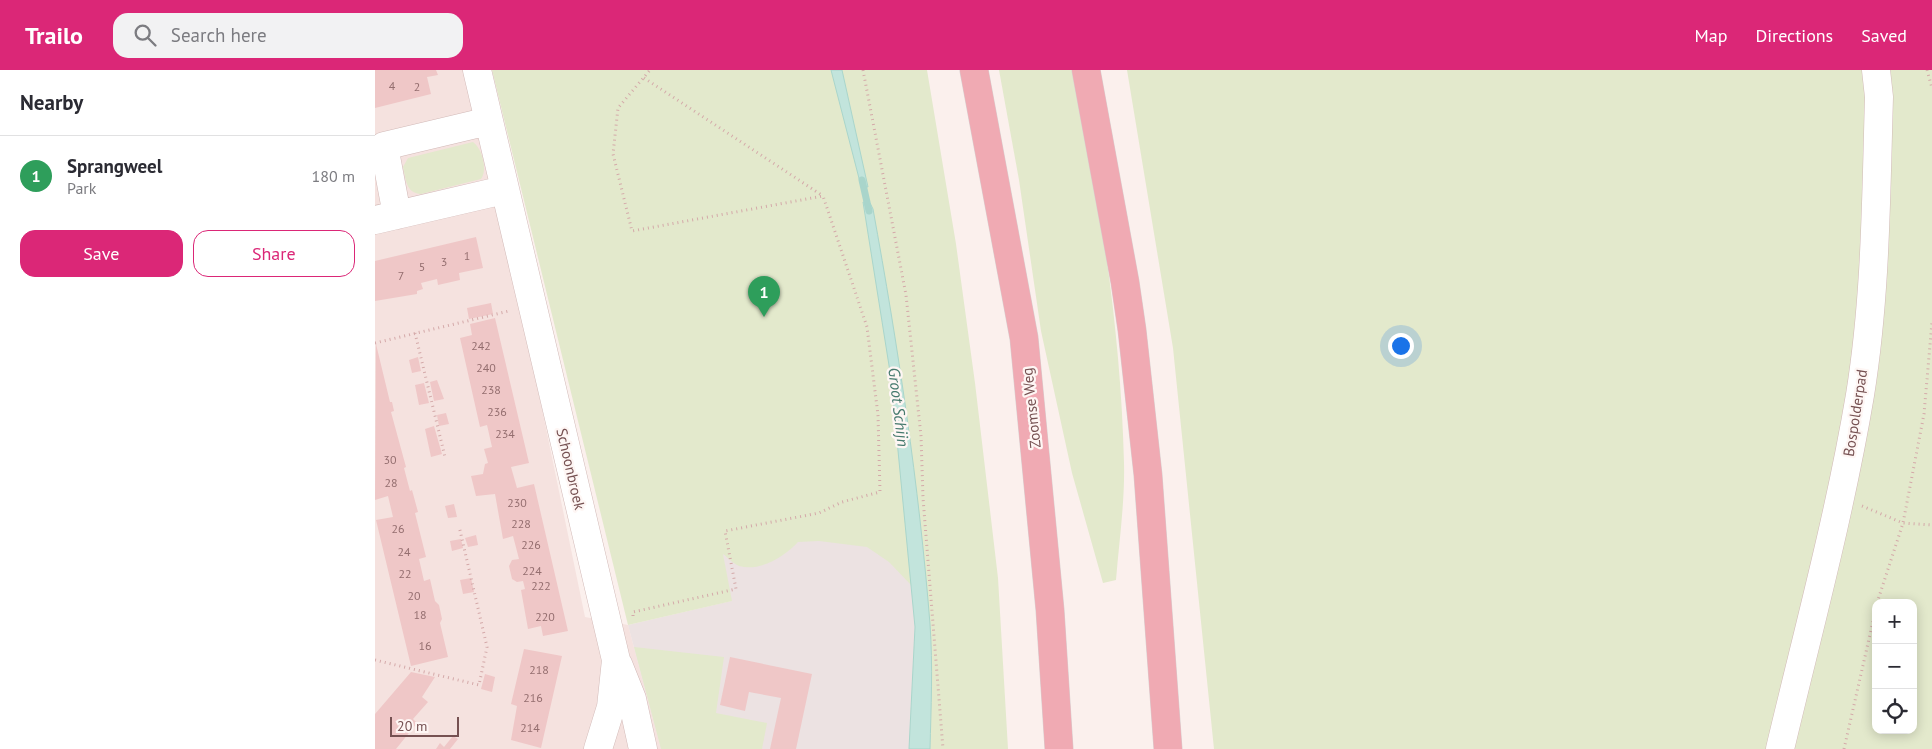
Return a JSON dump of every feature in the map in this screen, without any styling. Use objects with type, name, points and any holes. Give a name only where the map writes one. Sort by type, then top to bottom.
[{"type":"highway","name":"Zoomse Weg","points":[[974,70],[1024,338],[1050,610],[1059,749]]},
{"type":"highway","points":[[1085,70],[1125,282],[1132,330],[1148,475],[1168,749]]},
{"type":"street","name":"Schoonbroek","points":[[477,70],[616,660],[611,707],[598,749]]},
{"type":"street","name":"Bospolderpad","points":[[1780,749],[1840,499],[1860,394],[1875,266],[1879,97],[1876,70]]},
{"type":"street","points":[[489,121],[384,146],[386,217],[505,190]]},
{"type":"street","points":[[616,660],[632,699],[643,749]]},
{"type":"path","points":[[650,70],[618,108],[613,154],[632,231],[823,196]]},
{"type":"path","points":[[863,70],[889,199],[907,304],[921,436],[923,498],[943,749]]},
{"type":"path","points":[[1927,70],[1932,88]]},
{"type":"path","points":[[633,621],[633,612],[736,590],[725,531],[819,513],[842,502],[880,492],[878,414],[867,327],[823,196],[644,78]]},
{"type":"path","points":[[375,343],[532,306]]},
{"type":"path","points":[[1878,599],[1903,523],[1924,414],[1932,322]]},
{"type":"path","points":[[415,333],[445,457]]},
{"type":"path","points":[[1840,499],[1903,523],[1932,525]]},
{"type":"path","points":[[375,660],[479,685],[487,647],[459,526]]},
{"type":"path","points":[[1844,749],[1872,626]]},
{"type":"shaded area","points":[[375,70],[472,70],[585,617],[628,625],[661,749],[375,749]]},
{"type":"shaded area","points":[[904,509],[915,627],[909,749],[661,749],[628,625],[731,601],[720,540]]},
{"type":"green space","points":[[492,70],[927,70],[956,244],[975,383],[998,578],[1008,749],[930,749],[931,666],[925,609],[911,585],[889,562],[867,547],[819,541],[798,542],[772,562],[756,567],[739,566],[723,554],[732,601],[628,625]]},
{"type":"green space","points":[[999,70],[1074,70],[1108,266],[1119,364],[1122,414],[1124,492],[1116,580],[1103,583],[1072,473],[1041,331],[1019,180]]},
{"type":"green space","points":[[1127,70],[1932,70],[1932,749],[1214,749],[1173,348]]},
{"type":"green space","points":[[473,142],[479,149],[483,159],[484,170],[481,179],[421,194],[412,191],[406,181],[403,167],[408,158]]},
{"type":"green space","points":[[634,647],[724,657],[716,713],[767,723],[762,749],[661,749]]},
{"type":"water","points":[[831,70],[842,70],[868,187],[861,186]]},
{"type":"water","points":[[863,202],[870,203],[873,209],[891,312],[914,468],[930,624],[932,671],[930,749],[909,749],[915,627],[891,378]]},
{"type":"building","points":[[375,70],[436,70],[438,75],[427,77],[431,94],[375,108]]},
{"type":"building","points":[[476,237],[483,268],[459,273],[460,280],[438,285],[437,279],[421,283],[423,289],[417,291],[417,294],[375,301],[375,261]]},
{"type":"building","points":[[491,303],[493,314],[469,319],[467,308]]},
{"type":"building","points":[[495,318],[529,463],[511,467],[517,488],[534,484],[568,631],[543,636],[541,626],[528,629],[521,590],[525,589],[523,581],[517,582],[512,579],[509,566],[512,560],[519,559],[513,536],[503,539],[495,494],[476,496],[471,476],[483,474],[485,464],[488,463],[484,449],[492,447],[487,425],[480,427],[460,338],[472,335],[470,324]]},
{"type":"building","points":[[376,344],[390,402],[392,402],[394,411],[391,412],[406,467],[404,468],[418,512],[415,513],[426,557],[419,559],[424,581],[430,579],[435,601],[439,605],[442,619],[440,623],[448,657],[411,666],[376,520],[393,517],[388,496],[375,500]]},
{"type":"building","points":[[418,357],[421,371],[412,373],[409,360]]},
{"type":"building","points":[[437,380],[444,399],[434,401],[430,382]]},
{"type":"building","points":[[424,383],[429,403],[419,405],[415,385]]},
{"type":"building","points":[[446,413],[449,424],[439,426],[437,415]]},
{"type":"building","points":[[434,426],[442,454],[431,457],[425,429]]},
{"type":"building","points":[[454,504],[457,517],[448,518],[445,506]]},
{"type":"building","points":[[476,535],[478,545],[468,547],[465,538]]},
{"type":"building","points":[[461,539],[463,548],[452,551],[450,541]]},
{"type":"building","points":[[471,578],[474,592],[463,594],[460,580]]},
{"type":"building","points":[[524,649],[562,656],[541,748],[511,740],[517,706],[511,704]]},
{"type":"building","points":[[730,657],[812,674],[796,749],[770,749],[781,698],[749,692],[745,711],[720,705]]},
{"type":"building","points":[[411,672],[435,677],[422,697],[428,702],[413,719],[417,723],[396,749],[375,749],[375,714]]},
{"type":"building","points":[[485,674],[495,677],[492,692],[481,689]]},
{"type":"building","points":[[453,736],[458,739],[450,749],[436,749],[440,743],[444,747]]},
{"type":"waterway","name":"Groot Schijn","points":[[862,180],[869,211]]},
{"type":"place","name":"Sprangweel","points":[[764,317]]}]
